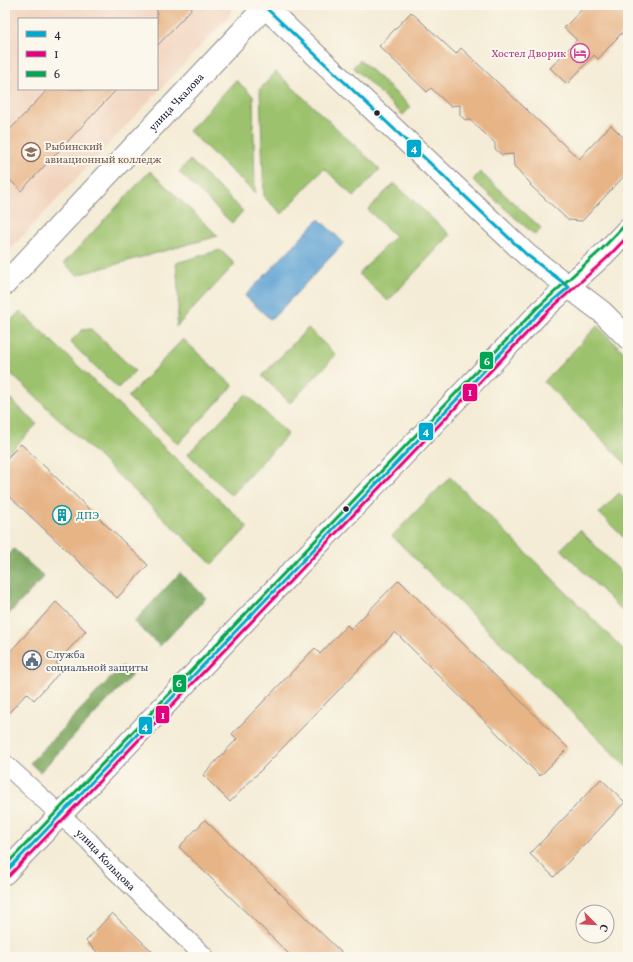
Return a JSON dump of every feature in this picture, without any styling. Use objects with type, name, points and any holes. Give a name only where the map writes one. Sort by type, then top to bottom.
[{"type":"street","name":"улица Чкалова","points":[[5,284],[264,6]]},
{"type":"street","points":[[264,6],[527,255],[602,312],[628,338]]},
{"type":"street","points":[[5,873],[541,311],[604,254],[628,229]]},
{"type":"street","name":"улица Кольцова","points":[[5,764],[89,841],[114,869],[205,957]]},
{"type":"shaded area","points":[[5,5],[231,5],[231,12],[5,255]]},
{"type":"green space","points":[[360,60],[411,107],[403,115],[353,67]]},
{"type":"green space","points":[[276,72],[380,169],[354,197],[324,168],[282,214],[264,197],[260,89]]},
{"type":"green space","points":[[236,80],[253,96],[255,193],[189,131]]},
{"type":"green space","points":[[190,160],[243,211],[232,223],[179,172]]},
{"type":"green space","points":[[150,171],[218,236],[77,275],[64,263]]},
{"type":"green space","points":[[480,172],[541,228],[535,235],[473,180]]},
{"type":"green space","points":[[394,183],[450,235],[388,301],[359,274],[395,236],[368,210]]},
{"type":"green space","points":[[220,250],[235,264],[176,327],[178,287],[176,263]]},
{"type":"green space","points":[[20,311],[248,527],[212,564],[5,368],[5,327]]},
{"type":"green space","points":[[597,326],[628,356],[628,466],[544,382]]},
{"type":"green space","points":[[308,328],[336,355],[290,403],[262,376]]},
{"type":"green space","points":[[91,329],[135,371],[118,388],[70,342],[82,330]]},
{"type":"green space","points":[[183,339],[233,386],[178,444],[128,397]]},
{"type":"green space","points":[[5,394],[37,424],[5,457]]},
{"type":"green space","points":[[246,394],[288,434],[231,495],[188,454]]},
{"type":"green space","points":[[450,477],[628,654],[628,768],[392,536]]},
{"type":"green space","points":[[619,493],[628,502],[628,542],[599,513]]},
{"type":"green space","points":[[580,530],[628,579],[628,617],[561,549]]},
{"type":"green space","points":[[14,549],[44,577],[5,618],[5,558]]},
{"type":"green space","points":[[180,573],[206,598],[160,646],[134,622]]},
{"type":"green space","points":[[122,666],[132,675],[40,772],[30,763]]},
{"type":"water","points":[[319,219],[344,243],[271,320],[245,296]]},
{"type":"building","points":[[157,5],[195,5],[158,45]]},
{"type":"building","points":[[586,5],[628,5],[628,26],[598,59],[594,55],[567,84],[550,68],[577,40],[564,28]]},
{"type":"building","points":[[411,12],[456,54],[461,48],[579,159],[611,125],[628,142],[628,172],[582,221],[568,220],[530,185],[531,184],[514,166],[513,154],[502,155],[495,149],[495,143],[469,119],[465,120],[460,115],[460,105],[450,106],[431,88],[427,92],[379,46]]},
{"type":"building","name":"Рыбинский авиационный колледж","points":[[47,90],[116,90],[21,191],[5,175],[5,135]]},
{"type":"building","name":"ДПЭ","points":[[21,444],[148,565],[117,598],[5,492],[5,460]]},
{"type":"building","points":[[399,580],[568,748],[540,776],[395,632],[230,802],[203,775],[237,739],[232,734],[315,648],[320,654],[347,625],[351,629]]},
{"type":"building","name":"Служба социальной защиты","points":[[56,602],[86,631],[56,663],[63,669],[34,700],[27,693],[5,717],[5,657]]},
{"type":"building","points":[[601,779],[625,802],[554,877],[530,854]]},
{"type":"building","points":[[205,820],[346,957],[292,957],[179,847]]},
{"type":"building","points":[[112,913],[158,957],[102,957],[86,941]]},
{"type":"transit line","name":"4","points":[[263,5],[527,255],[569,287]]},
{"type":"transit line","name":"6","points":[[5,866],[537,308],[601,250],[624,226]]},
{"type":"transit line","name":"1","points":[[9,876],[544,315],[607,258],[628,236]]},
{"type":"transit line","name":"4","points":[[5,873],[541,311],[569,287]]},
{"type":"place","name":"Хостел Дворик","points":[[580,53]]},
{"type":"place","name":"Рыбинский авиационный колледж","points":[[31,152]]},
{"type":"place","name":"ДПЭ","points":[[62,515]]},
{"type":"place","name":"Служба социальной защиты","points":[[32,660]]}]
